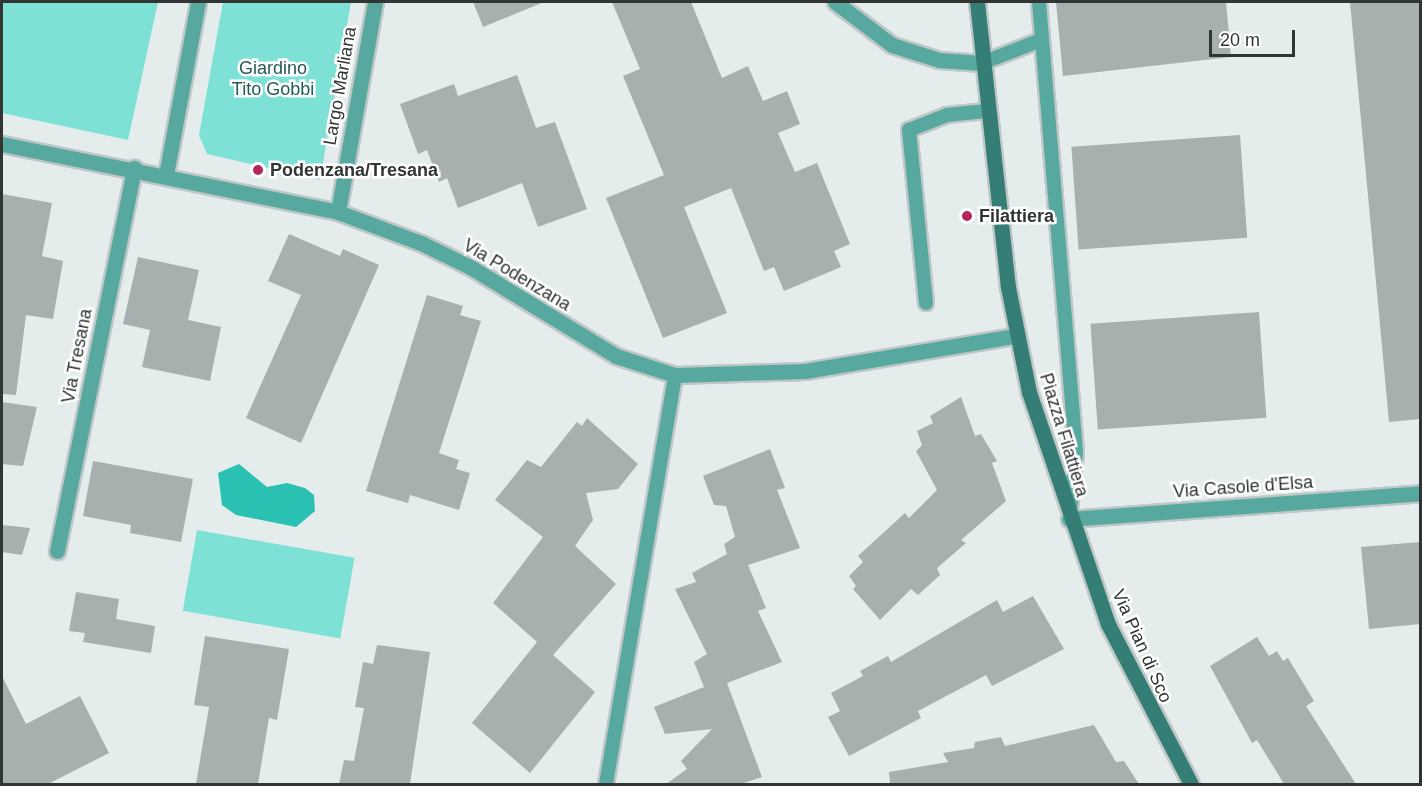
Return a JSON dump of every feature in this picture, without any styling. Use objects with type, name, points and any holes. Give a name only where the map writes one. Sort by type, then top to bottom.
[{"type":"street","points":[[166,175],[198,2]]},
{"type":"street","name":"Largo Marliana","points":[[338,212],[375,2]]},
{"type":"street","points":[[835,2],[892,45],[939,60],[982,63]]},
{"type":"street","name":"Piazza Filattiera","points":[[977,2],[986,111],[1015,336],[1069,519]]},
{"type":"street","name":"Via Podenzana","points":[[2,144],[134,168],[338,212],[421,243],[472,268],[616,356],[675,375],[745,376],[805,371],[1015,336]]},
{"type":"street","name":"Via Tresana","points":[[57,551],[134,168]]},
{"type":"street","name":"Via Casole d'Elsa","points":[[1069,519],[1420,493]]},
{"type":"street","name":"Via Pian di Sco","points":[[1069,519],[1130,675],[1191,784]]},
{"type":"lane","name":"Piazza Filattiera","points":[[1039,2],[1076,452],[1069,519]]},
{"type":"lane","points":[[982,63],[1041,39]]},
{"type":"lane","points":[[926,303],[909,130],[947,115],[986,111]]},
{"type":"lane","points":[[606,784],[675,375]]},
{"type":"green space","points":[[2,2],[158,2],[128,140],[2,113]]},
{"type":"green space","name":"Giardino Tito Gobbi","points":[[223,2],[351,2],[320,180],[207,154],[199,135]]},
{"type":"green space","points":[[197,530],[355,558],[340,639],[183,611]]},
{"type":"shaded area","points":[[239,464],[267,487],[287,483],[305,488],[314,495],[315,511],[296,527],[236,515],[222,505],[218,473]]},
{"type":"building","points":[[473,2],[544,2],[483,27]]},
{"type":"building","points":[[612,2],[691,2],[722,78],[748,66],[763,101],[787,91],[800,124],[778,133],[795,172],[817,163],[850,244],[834,251],[841,267],[784,291],[774,267],[764,271],[731,188],[684,207],[727,313],[663,338],[606,198],[664,175],[623,76],[640,69]]},
{"type":"building","points":[[1056,2],[1226,2],[1231,57],[1063,76]]},
{"type":"building","points":[[1350,2],[1420,2],[1420,419],[1389,422]]},
{"type":"building","points":[[517,75],[536,128],[555,122],[587,209],[538,227],[522,183],[458,208],[447,178],[439,182],[427,150],[418,154],[400,104],[454,84],[458,96]]},
{"type":"building","points":[[1240,135],[1247,238],[1079,250],[1071,147]]},
{"type":"building","points":[[2,194],[52,203],[42,256],[63,261],[53,319],[26,315],[16,395],[2,394]]},
{"type":"building","points":[[289,234],[340,256],[343,249],[379,265],[301,443],[246,418],[301,295],[268,281]]},
{"type":"building","points":[[138,257],[199,270],[188,320],[221,327],[210,381],[142,367],[150,330],[123,324]]},
{"type":"building","points":[[427,295],[463,306],[460,315],[481,321],[439,453],[459,460],[456,469],[470,473],[459,510],[410,495],[408,503],[366,491]]},
{"type":"building","points":[[1259,312],[1266,418],[1098,430],[1090,324]]},
{"type":"building","points":[[961,397],[975,436],[981,434],[997,461],[992,463],[1006,501],[961,540],[966,543],[937,568],[940,575],[918,595],[911,589],[880,620],[853,589],[856,586],[849,576],[863,562],[858,556],[905,513],[909,518],[937,490],[916,451],[922,445],[917,431],[933,423],[930,416]]},
{"type":"building","points":[[2,402],[37,407],[23,466],[2,464]]},
{"type":"building","points":[[587,418],[638,464],[618,489],[586,493],[593,520],[575,546],[616,584],[553,655],[595,692],[530,773],[472,723],[537,642],[493,603],[543,537],[495,500],[527,460],[541,467],[577,422],[582,426]]},
{"type":"building","points":[[770,449],[785,488],[777,490],[800,548],[748,565],[766,608],[758,611],[782,662],[727,683],[762,777],[741,784],[666,784],[687,769],[681,761],[712,729],[665,734],[654,707],[704,687],[694,662],[707,654],[675,589],[696,582],[692,573],[727,554],[724,544],[735,537],[726,506],[714,505],[703,476]]},
{"type":"building","points":[[93,461],[193,479],[181,542],[130,533],[131,525],[83,516]]},
{"type":"building","points":[[2,525],[30,528],[22,555],[2,552]]},
{"type":"building","points":[[1420,542],[1420,624],[1369,629],[1361,547]]},
{"type":"building","points":[[76,592],[119,599],[116,619],[155,626],[151,653],[83,642],[85,633],[69,631]]},
{"type":"building","points":[[1033,596],[1064,649],[992,686],[986,675],[918,711],[921,718],[849,756],[828,717],[840,711],[831,693],[863,676],[860,671],[888,656],[891,662],[997,600],[1003,612]]},
{"type":"building","points":[[205,636],[289,649],[277,720],[269,718],[258,784],[196,784],[209,707],[194,705]]},
{"type":"building","points":[[1257,637],[1269,656],[1277,651],[1283,661],[1288,658],[1314,701],[1306,706],[1356,784],[1284,784],[1257,740],[1252,743],[1210,666]]},
{"type":"building","points":[[377,645],[430,652],[410,784],[339,784],[344,760],[354,761],[364,708],[355,707],[363,662],[373,664]]},
{"type":"building","points":[[2,676],[26,724],[80,696],[109,753],[48,784],[2,784]]},
{"type":"building","points":[[1094,725],[1116,762],[1124,761],[1139,784],[890,784],[889,772],[948,762],[943,753],[974,748],[975,742],[1001,737],[1005,746]]},
{"type":"place","name":"Podenzana/Tresana","points":[[258,170]]},
{"type":"place","name":"Filattiera","points":[[967,216]]}]
